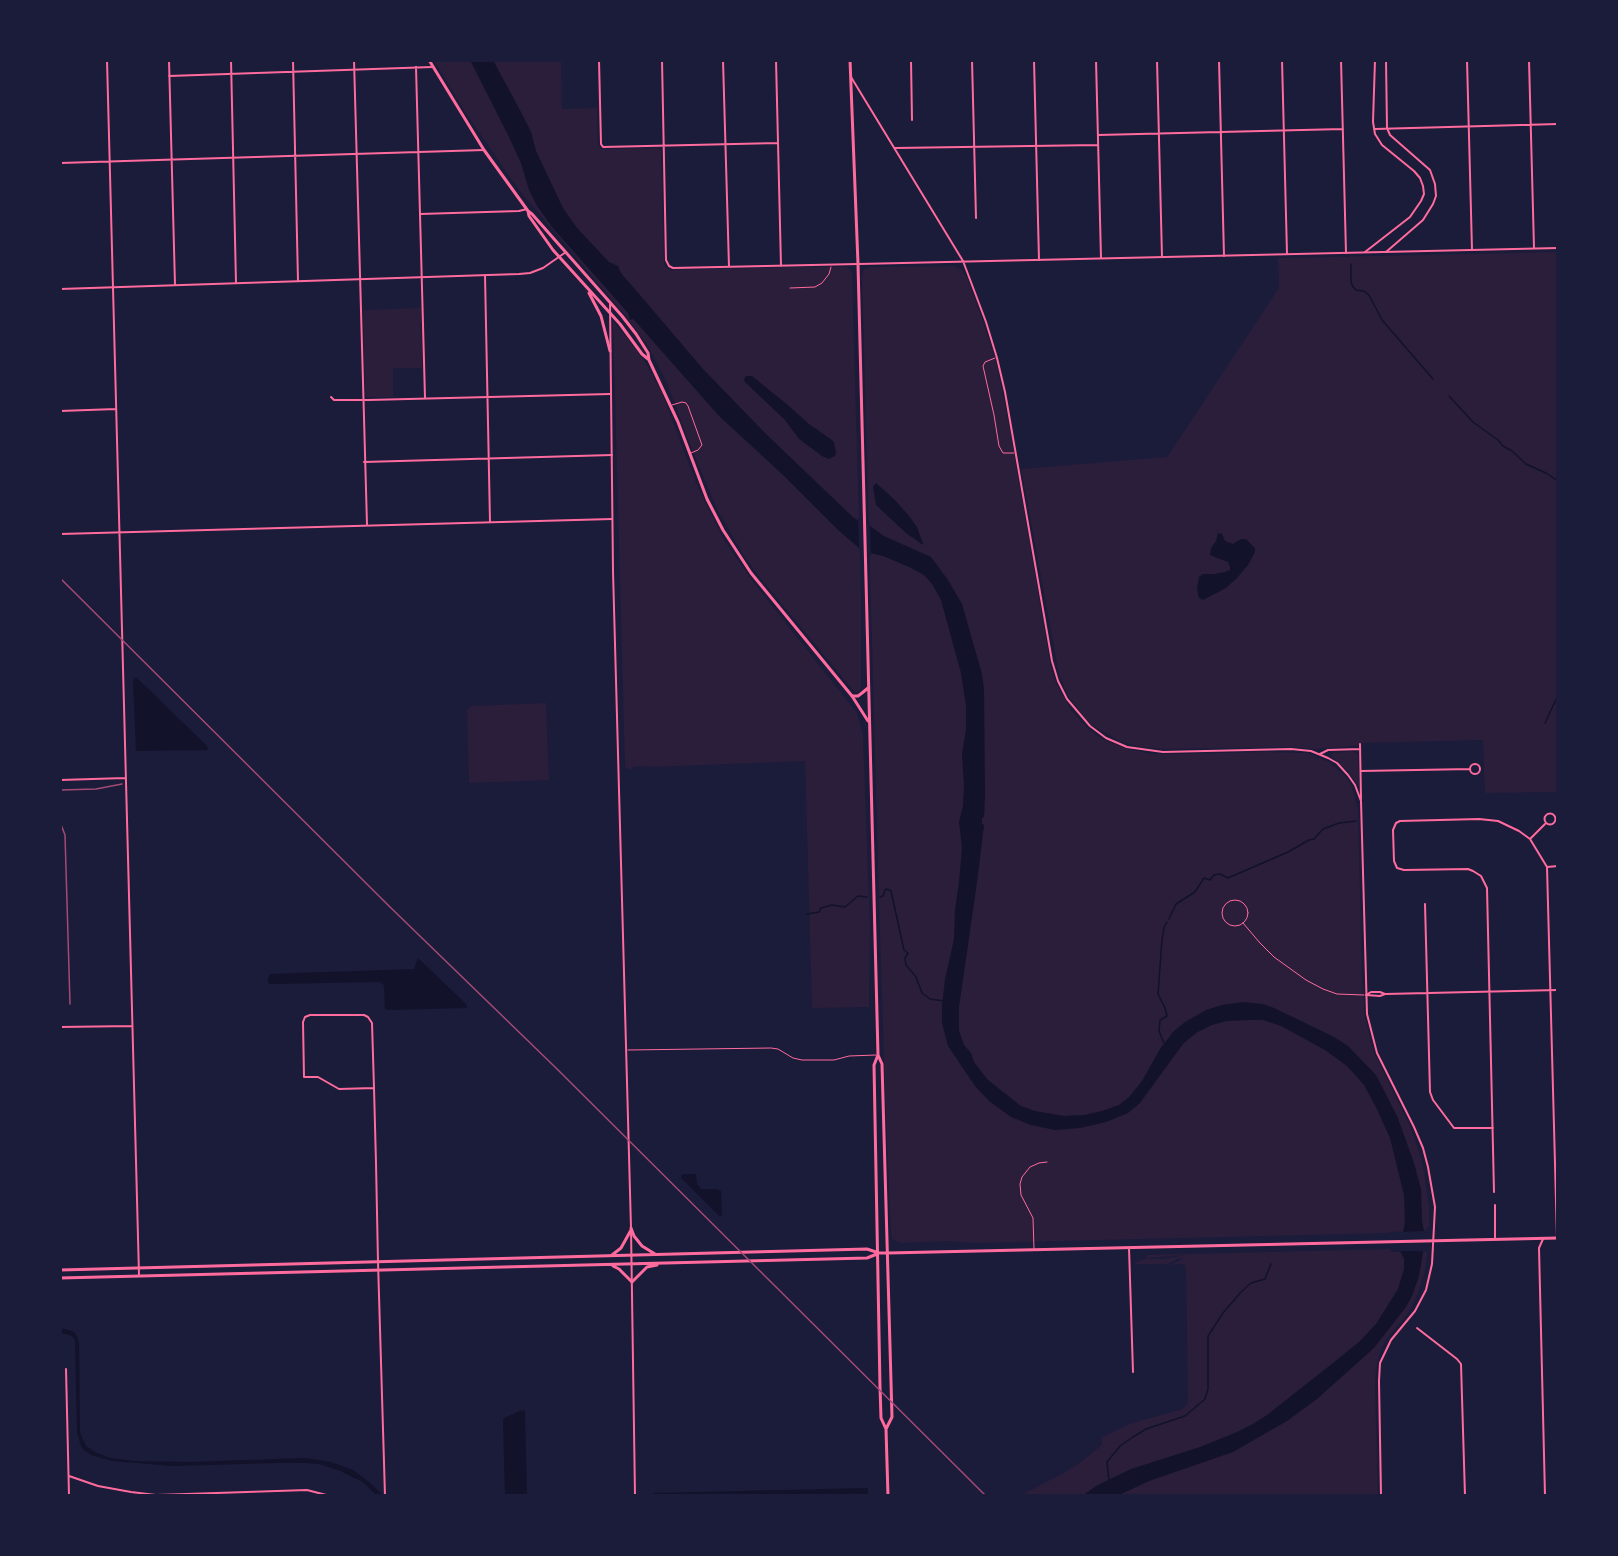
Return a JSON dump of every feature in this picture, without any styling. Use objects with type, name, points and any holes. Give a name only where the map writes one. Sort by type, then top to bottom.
[{"type":"main road","points":[[429,60],[484,150],[527,210],[636,334],[648,353],[714,513],[741,559],[852,696],[868,721]]},
{"type":"main road","points":[[850,60],[858,264],[878,1055],[882,1064],[888,1253],[891,1417],[886,1429]]},
{"type":"main road","points":[[527,210],[559,257],[649,360]]},
{"type":"main road","points":[[585,286],[602,316],[610,351]]},
{"type":"main road","points":[[852,696],[868,688]]},
{"type":"main road","points":[[878,1055],[874,1065],[881,1418],[886,1429],[888,1496]]},
{"type":"main road","points":[[631,1228],[642,1246],[657,1255]]},
{"type":"main road","points":[[610,1256],[621,1248],[631,1228]]},
{"type":"main road","points":[[60,1270],[867,1249],[879,1253],[1034,1251],[1558,1238]]},
{"type":"main road","points":[[60,1278],[867,1258],[879,1253]]},
{"type":"main road","points":[[606,1265],[619,1269],[632,1282],[647,1267],[665,1263]]},
{"type":"street","points":[[107,60],[139,1276]]},
{"type":"street","points":[[169,60],[175,285]]},
{"type":"street","points":[[231,60],[236,283]]},
{"type":"street","points":[[293,60],[298,281]]},
{"type":"street","points":[[354,60],[367,526]]},
{"type":"street","points":[[599,60],[601,146],[778,143]]},
{"type":"street","points":[[662,60],[666,260],[673,268],[1558,248]]},
{"type":"street","points":[[723,60],[729,267]]},
{"type":"street","points":[[776,60],[781,266]]},
{"type":"street","points":[[911,60],[912,120]]},
{"type":"street","points":[[972,60],[976,218]]},
{"type":"street","points":[[1034,60],[1039,260]]},
{"type":"street","points":[[1096,60],[1101,258]]},
{"type":"street","points":[[1157,60],[1162,257]]},
{"type":"street","points":[[1220,60],[1224,256]]},
{"type":"street","points":[[1282,60],[1287,254]]},
{"type":"street","points":[[1341,60],[1346,253]]},
{"type":"street","points":[[1365,252],[1410,217],[1424,194],[1424,186],[1420,178],[1377,139],[1374,129],[1375,60]]},
{"type":"street","points":[[1386,60],[1387,128],[1390,135],[1430,170],[1435,183],[1436,196],[1423,220],[1386,252]]},
{"type":"street","points":[[1467,60],[1472,250]]},
{"type":"street","points":[[1529,60],[1534,248]]},
{"type":"street","points":[[416,67],[425,398]]},
{"type":"street","points":[[170,75],[432,67]]},
{"type":"street","points":[[851,76],[963,261],[986,322],[1005,392],[1052,661],[1067,699],[1081,718],[1106,738],[1138,750],[1163,752],[1291,749],[1320,754],[1343,768],[1355,785],[1361,801]]},
{"type":"street","points":[[1374,129],[1558,124]]},
{"type":"street","points":[[1098,135],[1343,129]]},
{"type":"street","points":[[895,148],[1098,144]]},
{"type":"street","points":[[60,163],[484,150]]},
{"type":"street","points":[[420,214],[527,210]]},
{"type":"street","points":[[60,289],[530,273],[543,268],[566,252]]},
{"type":"street","points":[[485,275],[490,522]]},
{"type":"street","points":[[610,302],[612,519],[632,1256],[635,1496]]},
{"type":"street","points":[[330,397],[334,400],[610,394]]},
{"type":"street","points":[[60,411],[116,409]]},
{"type":"street","points":[[364,462],[612,455]]},
{"type":"street","points":[[60,534],[612,519]]},
{"type":"street","points":[[1360,744],[1367,1014],[1377,1053],[1419,1137],[1426,1158],[1435,1207],[1432,1264],[1426,1290],[1415,1311],[1391,1340],[1380,1363],[1382,1496]]},
{"type":"street","points":[[1320,754],[1328,750],[1360,749]]},
{"type":"street","points":[[1361,771],[1470,769]]},
{"type":"street","points":[[60,780],[125,778]]},
{"type":"street","points":[[1494,1192],[1487,893],[1483,879],[1473,871],[1397,868],[1394,861],[1393,830],[1400,821],[1491,819],[1509,825],[1530,839],[1547,867],[1558,1238]]},
{"type":"street","points":[[1530,839],[1546,823]]},
{"type":"street","points":[[1547,867],[1558,866]]},
{"type":"street","points":[[1425,904],[1430,1092],[1433,1100],[1454,1128],[1493,1128]]},
{"type":"street","points":[[1366,995],[1558,990]]},
{"type":"street","points":[[374,1088],[339,1089],[318,1077],[304,1077],[303,1022],[305,1017],[364,1015],[372,1023],[374,1088],[378,1262],[385,1496]]},
{"type":"street","points":[[60,1027],[132,1026]]},
{"type":"street","points":[[1495,1205],[1495,1239]]},
{"type":"street","points":[[1544,1238],[1539,1248],[1545,1496]]},
{"type":"street","points":[[1129,1248],[1132,1372]]},
{"type":"street","points":[[1417,1328],[1461,1364],[1465,1496]]},
{"type":"street","points":[[66,1369],[69,1496]]},
{"type":"street","points":[[61,1400],[66,1400]]},
{"type":"street","points":[[69,1476],[98,1486],[156,1495],[215,1495],[307,1490],[330,1496]]},
{"type":"lane","points":[[790,288],[819,285],[829,274],[832,265]]},
{"type":"lane","points":[[997,358],[987,361],[983,366],[999,446],[1003,453],[1016,452]]},
{"type":"lane","points":[[671,406],[682,402],[688,406],[702,445],[690,454]]},
{"type":"lane","points":[[1235,900],[1243,904],[1248,911],[1243,923],[1232,926],[1224,921],[1222,910],[1227,903],[1235,900]]},
{"type":"lane","points":[[1243,923],[1272,956],[1306,980],[1337,994],[1366,995]]},
{"type":"lane","points":[[626,1050],[771,1048],[802,1060],[834,1060],[853,1056],[878,1055]]},
{"type":"lane","points":[[1034,1251],[1033,1218],[1021,1195],[1020,1184],[1022,1177],[1030,1167],[1047,1162]]},
{"type":"shaded area","points":[[434,60],[561,60],[562,109],[597,108],[598,144],[601,149],[657,148],[661,150],[664,263],[670,270],[846,267],[851,270],[861,594],[860,691],[857,693],[853,690],[744,556],[717,509],[667,383],[648,346],[519,190],[465,112]]},
{"type":"shaded area","points":[[470,60],[493,60],[531,132],[536,151],[563,208],[577,228],[609,262],[618,266],[621,273],[703,369],[766,434],[854,518],[884,536],[931,557],[962,604],[982,674],[984,689],[985,795],[984,817],[982,818],[984,825],[959,1007],[959,1030],[964,1045],[988,1080],[1021,1106],[1035,1111],[1064,1116],[1102,1111],[1119,1105],[1129,1097],[1142,1081],[1160,1049],[1173,1032],[1185,1022],[1206,1010],[1243,1002],[1263,1004],[1274,1008],[1334,1037],[1348,1046],[1376,1075],[1397,1116],[1421,1189],[1423,1252],[1419,1276],[1412,1296],[1374,1348],[1317,1399],[1287,1421],[1233,1452],[1149,1481],[1117,1496],[1082,1496],[1096,1486],[1131,1469],[1200,1447],[1253,1424],[1333,1363],[1360,1341],[1376,1324],[1398,1289],[1404,1269],[1404,1259],[1400,1251],[1405,1221],[1404,1195],[1390,1138],[1364,1085],[1347,1066],[1325,1050],[1281,1026],[1263,1020],[1249,1020],[1226,1021],[1196,1033],[1183,1044],[1140,1103],[1128,1113],[1106,1122],[1080,1128],[1055,1130],[1031,1125],[1011,1117],[989,1101],[975,1086],[948,1046],[942,1023],[945,979],[954,939],[962,848],[959,822],[963,806],[962,754],[966,730],[966,706],[961,673],[941,600],[924,575],[883,556],[859,548],[838,530],[719,416],[636,322],[633,319],[630,320],[628,313],[552,227],[537,206],[529,190],[521,163]]},
{"type":"shaded area","points":[[1558,252],[1558,792],[1485,793],[1483,740],[1363,743],[1354,746],[1316,749],[1292,747],[1160,749],[1136,746],[1118,740],[1086,719],[1068,696],[1059,674],[1021,469],[1167,457],[1279,288],[1278,258]]},
{"type":"shaded area","points":[[954,266],[962,270],[967,278],[997,366],[1051,668],[1056,683],[1071,710],[1089,730],[1102,739],[1128,749],[1152,754],[1308,753],[1329,762],[1345,776],[1351,785],[1358,809],[1365,1017],[1374,1053],[1411,1128],[1421,1158],[1429,1206],[1429,1226],[1425,1231],[976,1243],[949,1241],[901,1243],[892,1239],[879,901],[862,276],[864,269],[870,267]]},
{"type":"shaded area","points":[[421,308],[422,368],[393,368],[393,397],[367,397],[365,394],[363,310]]},
{"type":"shaded area","points":[[613,321],[636,349],[662,393],[698,488],[724,540],[754,583],[857,713],[863,735],[870,927],[869,1007],[812,1008],[805,761],[648,766],[633,767],[631,770],[625,767]]},
{"type":"shaded area","points":[[746,376],[752,376],[809,424],[832,440],[835,456],[829,459],[822,456],[799,439],[785,420],[745,382]]},
{"type":"shaded area","points":[[876,483],[909,516],[917,527],[923,545],[906,533],[876,505],[873,487]]},
{"type":"shaded area","points":[[1218,533],[1222,534],[1225,541],[1233,544],[1246,539],[1255,548],[1255,552],[1237,578],[1226,588],[1203,600],[1199,598],[1197,589],[1199,577],[1203,574],[1230,570],[1228,562],[1210,555]]},
{"type":"shaded area","points":[[136,677],[207,746],[208,750],[136,751],[133,680]]},
{"type":"shaded area","points":[[546,703],[549,780],[469,783],[467,709],[471,706]]},
{"type":"shaded area","points":[[1352,751],[1358,755],[1359,787],[1347,770],[1331,756],[1332,753]]},
{"type":"shaded area","points":[[418,958],[467,1005],[467,1008],[387,1010],[385,1009],[384,987],[379,982],[268,983],[270,974],[414,969]]},
{"type":"shaded area","points":[[683,1174],[696,1174],[697,1184],[701,1189],[721,1191],[722,1215],[718,1215],[681,1178]]},
{"type":"shaded area","points":[[1390,1249],[1391,1252],[1425,1251],[1427,1254],[1418,1294],[1407,1315],[1381,1349],[1376,1368],[1378,1496],[1019,1496],[1078,1464],[1102,1445],[1102,1437],[1132,1423],[1183,1409],[1187,1404],[1186,1270],[1184,1264],[1170,1265],[1185,1258],[1168,1264],[1135,1264],[1136,1262],[1185,1255],[1147,1258],[1147,1255]]},
{"type":"shaded area","points":[[60,1328],[74,1332],[79,1342],[80,1432],[87,1447],[97,1453],[110,1458],[134,1461],[191,1462],[305,1458],[331,1462],[353,1470],[384,1496],[377,1496],[364,1483],[347,1473],[319,1464],[173,1466],[112,1461],[91,1455],[81,1446],[77,1432],[75,1341],[70,1335],[60,1333]]},
{"type":"shaded area","points":[[522,1410],[525,1411],[527,1496],[505,1496],[503,1420]]},
{"type":"shaded area","points":[[868,1488],[868,1496],[653,1496],[653,1493]]},
{"type":"pier","points":[[858,518],[870,524],[871,557],[859,551]]},
{"type":"pier","points":[[1425,1231],[1426,1251],[1397,1251],[1400,1232]]},
{"type":"waterway","points":[[1351,264],[1353,287],[1369,295],[1382,320],[1433,379]]},
{"type":"waterway","points":[[1449,396],[1473,422],[1526,464],[1558,481]]},
{"type":"waterway","points":[[1545,723],[1558,695]]},
{"type":"waterway","points":[[1169,919],[1176,904],[1195,892],[1204,878],[1210,880],[1214,875],[1220,874],[1228,878],[1314,839],[1323,829],[1339,823],[1356,821]]},
{"type":"waterway","points":[[880,897],[883,896],[885,890],[891,891],[904,950],[908,953],[905,958],[906,965],[916,977],[922,993],[930,999],[944,1001]]},
{"type":"waterway","points":[[807,914],[819,912],[821,908],[832,905],[845,907],[858,896],[867,897]]},
{"type":"waterway","points":[[1164,1043],[1159,1031],[1160,1020],[1167,1016],[1158,994],[1162,940],[1167,922]]},
{"type":"waterway","points":[[1109,1480],[1107,1462],[1120,1446],[1146,1429],[1185,1416],[1205,1399],[1208,1389],[1208,1336],[1223,1313],[1241,1292],[1251,1283],[1265,1279],[1271,1264]]},
{"type":"waterway","points":[[342,1471],[356,1478]]},
{"type":"railway","points":[[60,578],[986,1496]]},
{"type":"railway","points":[[60,790],[96,789],[122,784]]},
{"type":"railway","points":[[60,822],[65,835],[70,1004]]}]
